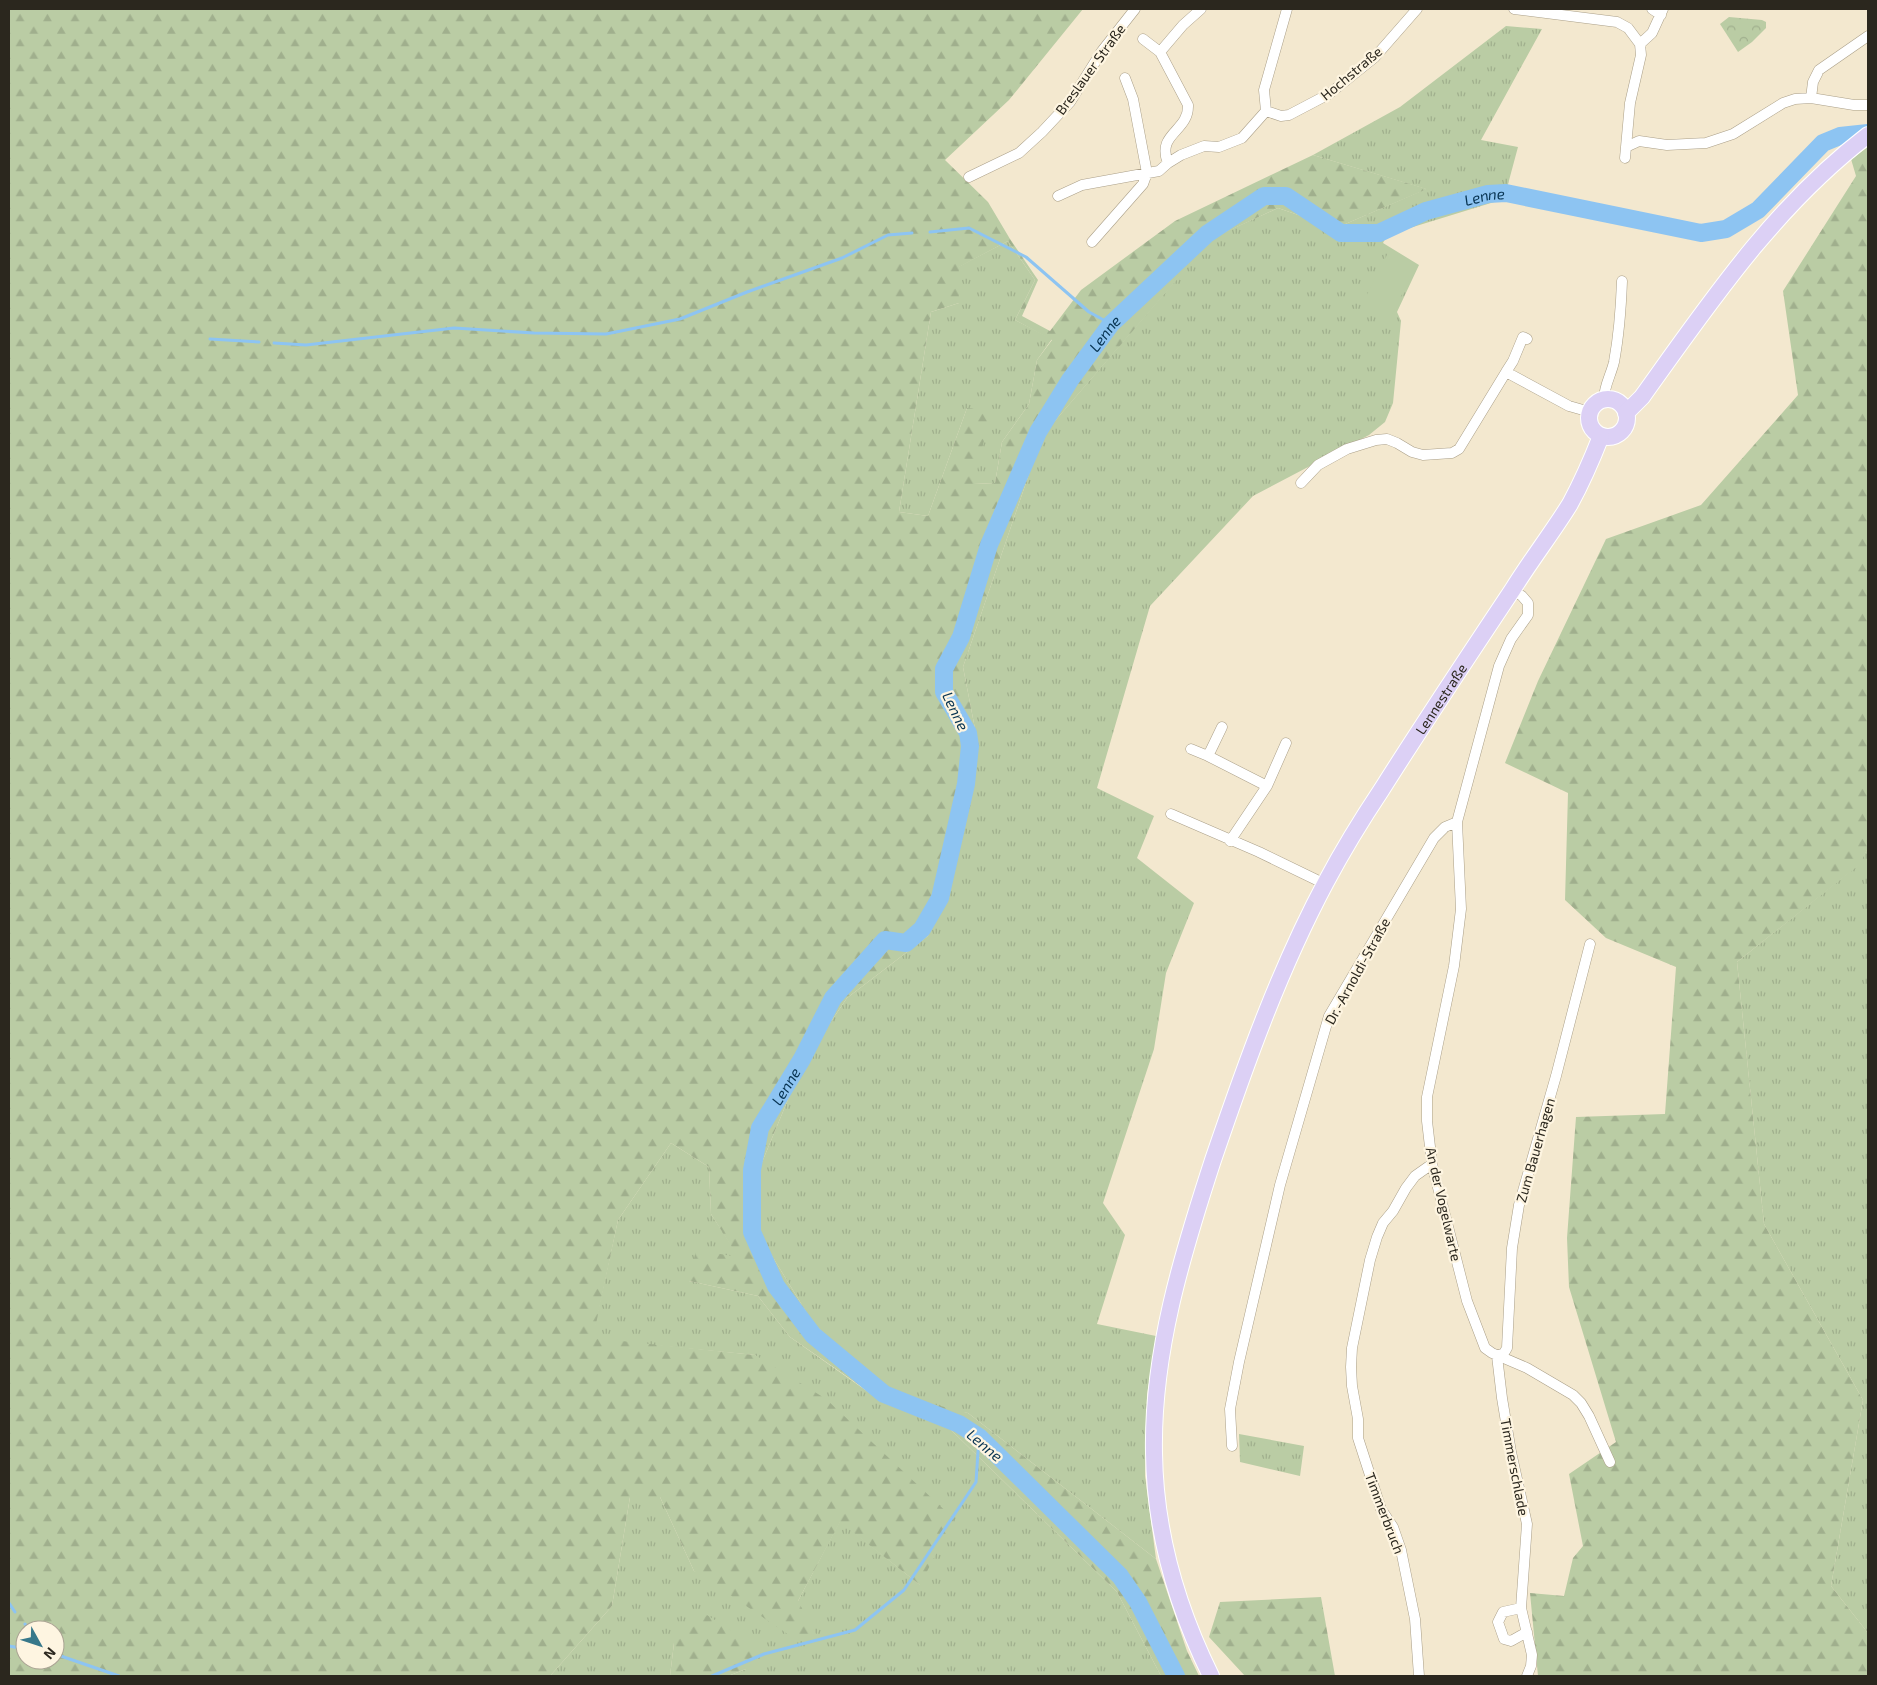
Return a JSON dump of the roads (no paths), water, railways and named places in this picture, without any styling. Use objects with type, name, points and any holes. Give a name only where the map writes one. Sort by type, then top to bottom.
[{"type":"main road","points":[[1626,413],[1642,397],[1708,305],[1755,245],[1794,201],[1868,135]]},
{"type":"main road","points":[[1604,399],[1615,400],[1620,403],[1626,413],[1626,424],[1619,433],[1608,437],[1596,433],[1590,424],[1590,412],[1595,404],[1604,399]]},
{"type":"main road","name":"Lennestraße","points":[[1211,1676],[1188,1625],[1177,1592],[1164,1541],[1156,1490],[1154,1454],[1156,1391],[1173,1295],[1201,1196],[1242,1075],[1286,966],[1325,884],[1380,792],[1570,504],[1602,436]]},
{"type":"street","name":"Breslauer Straße","points":[[969,177],[1019,153],[1042,132],[1070,102],[1102,51],[1135,9]]},
{"type":"street","points":[[1160,52],[1201,9]]},
{"type":"street","points":[[1058,196],[1082,185],[1159,171],[1181,155],[1204,146],[1219,148],[1242,138],[1266,111],[1264,90],[1287,9]]},
{"type":"street","name":"Hochstraße","points":[[1266,111],[1281,116],[1289,115],[1329,94],[1374,57],[1417,9]]},
{"type":"street","points":[[1514,9],[1617,22],[1628,28],[1640,44],[1642,55],[1630,103],[1624,158]]},
{"type":"street","points":[[1640,44],[1652,33],[1662,12],[1652,9]]},
{"type":"street","points":[[1811,98],[1813,82],[1820,70],[1868,36]]},
{"type":"street","points":[[1143,39],[1160,52],[1188,105],[1188,113],[1185,119],[1166,142],[1164,153],[1168,163]]},
{"type":"street","points":[[1092,242],[1143,184],[1148,173],[1133,99],[1125,78]]},
{"type":"street","points":[[1626,147],[1640,141],[1667,145],[1706,143],[1723,138],[1783,103],[1795,99],[1811,98],[1854,105],[1868,105]]},
{"type":"street","points":[[1604,399],[1620,330],[1622,281]]},
{"type":"street","points":[[1301,483],[1318,465],[1348,449],[1376,440],[1387,439],[1417,454],[1452,453],[1459,449],[1513,361],[1523,337],[1527,339]]},
{"type":"street","points":[[1506,372],[1569,406],[1590,412]]},
{"type":"street","points":[[1457,822],[1499,666],[1511,639],[1528,615],[1528,604],[1522,596],[1512,590]]},
{"type":"street","points":[[1208,756],[1222,726]]},
{"type":"street","points":[[1230,841],[1267,786],[1286,743]]},
{"type":"street","points":[[1191,749],[1267,786]]},
{"type":"street","points":[[1171,814],[1325,884]]},
{"type":"street","name":"An der Vogelwarte","points":[[1457,822],[1461,909],[1454,966],[1427,1098],[1427,1121],[1432,1164],[1467,1301],[1485,1348],[1497,1356],[1527,1368],[1561,1387],[1581,1403],[1610,1462]]},
{"type":"street","name":"Dr.-Arnoldi-Straße","points":[[1232,1446],[1230,1409],[1237,1370],[1280,1185],[1329,1016],[1434,838],[1445,827],[1457,822]]},
{"type":"street","name":"Zum Bauerhagen","points":[[1497,1356],[1504,1353],[1507,1348],[1512,1248],[1519,1205],[1556,1076],[1590,944]]},
{"type":"street","name":"Timmerbruch","points":[[1420,1676],[1415,1619],[1401,1550],[1392,1527],[1381,1508],[1358,1438],[1358,1419],[1352,1386],[1351,1367],[1355,1331],[1370,1260],[1377,1237],[1383,1223],[1393,1211],[1415,1176],[1432,1164]]},
{"type":"street","name":"Timmerschlade","points":[[1497,1356],[1511,1452],[1527,1524],[1522,1608],[1532,1655],[1531,1666],[1527,1676]]},
{"type":"street","points":[[1522,1608],[1504,1612],[1498,1622],[1504,1640],[1511,1640],[1527,1632]]},
{"type":"waterway","name":"Lenne","points":[[1176,1676],[1138,1602],[1120,1576],[979,1437],[959,1424],[884,1394],[813,1335],[776,1286],[752,1232],[752,1170],[760,1128],[802,1059],[833,998],[885,940],[906,943],[922,929],[940,898],[966,784],[970,746],[968,733],[944,692],[944,669],[961,637],[989,545],[1038,432],[1070,380],[1111,324],[1207,234],[1264,196],[1286,196],[1341,233],[1379,233],[1426,211],[1488,194],[1506,193],[1701,233],[1726,229],[1758,210],[1823,143],[1840,136],[1868,133]]},
{"type":"waterway","points":[[930,232],[969,228],[1026,257],[1089,312],[1111,324]]},
{"type":"waterway","points":[[274,343],[306,345],[454,328],[534,333],[606,334],[680,319],[747,292],[842,258],[888,235],[912,233]]},
{"type":"waterway","points":[[210,339],[259,342]]},
{"type":"waterway","points":[[712,1676],[764,1654],[855,1630],[904,1590],[976,1482],[979,1437]]},
{"type":"waterway","points":[[9,1603],[15,1612]]},
{"type":"waterway","points":[[9,1646],[15,1647]]},
{"type":"waterway","points":[[65,1657],[119,1676]]}]
